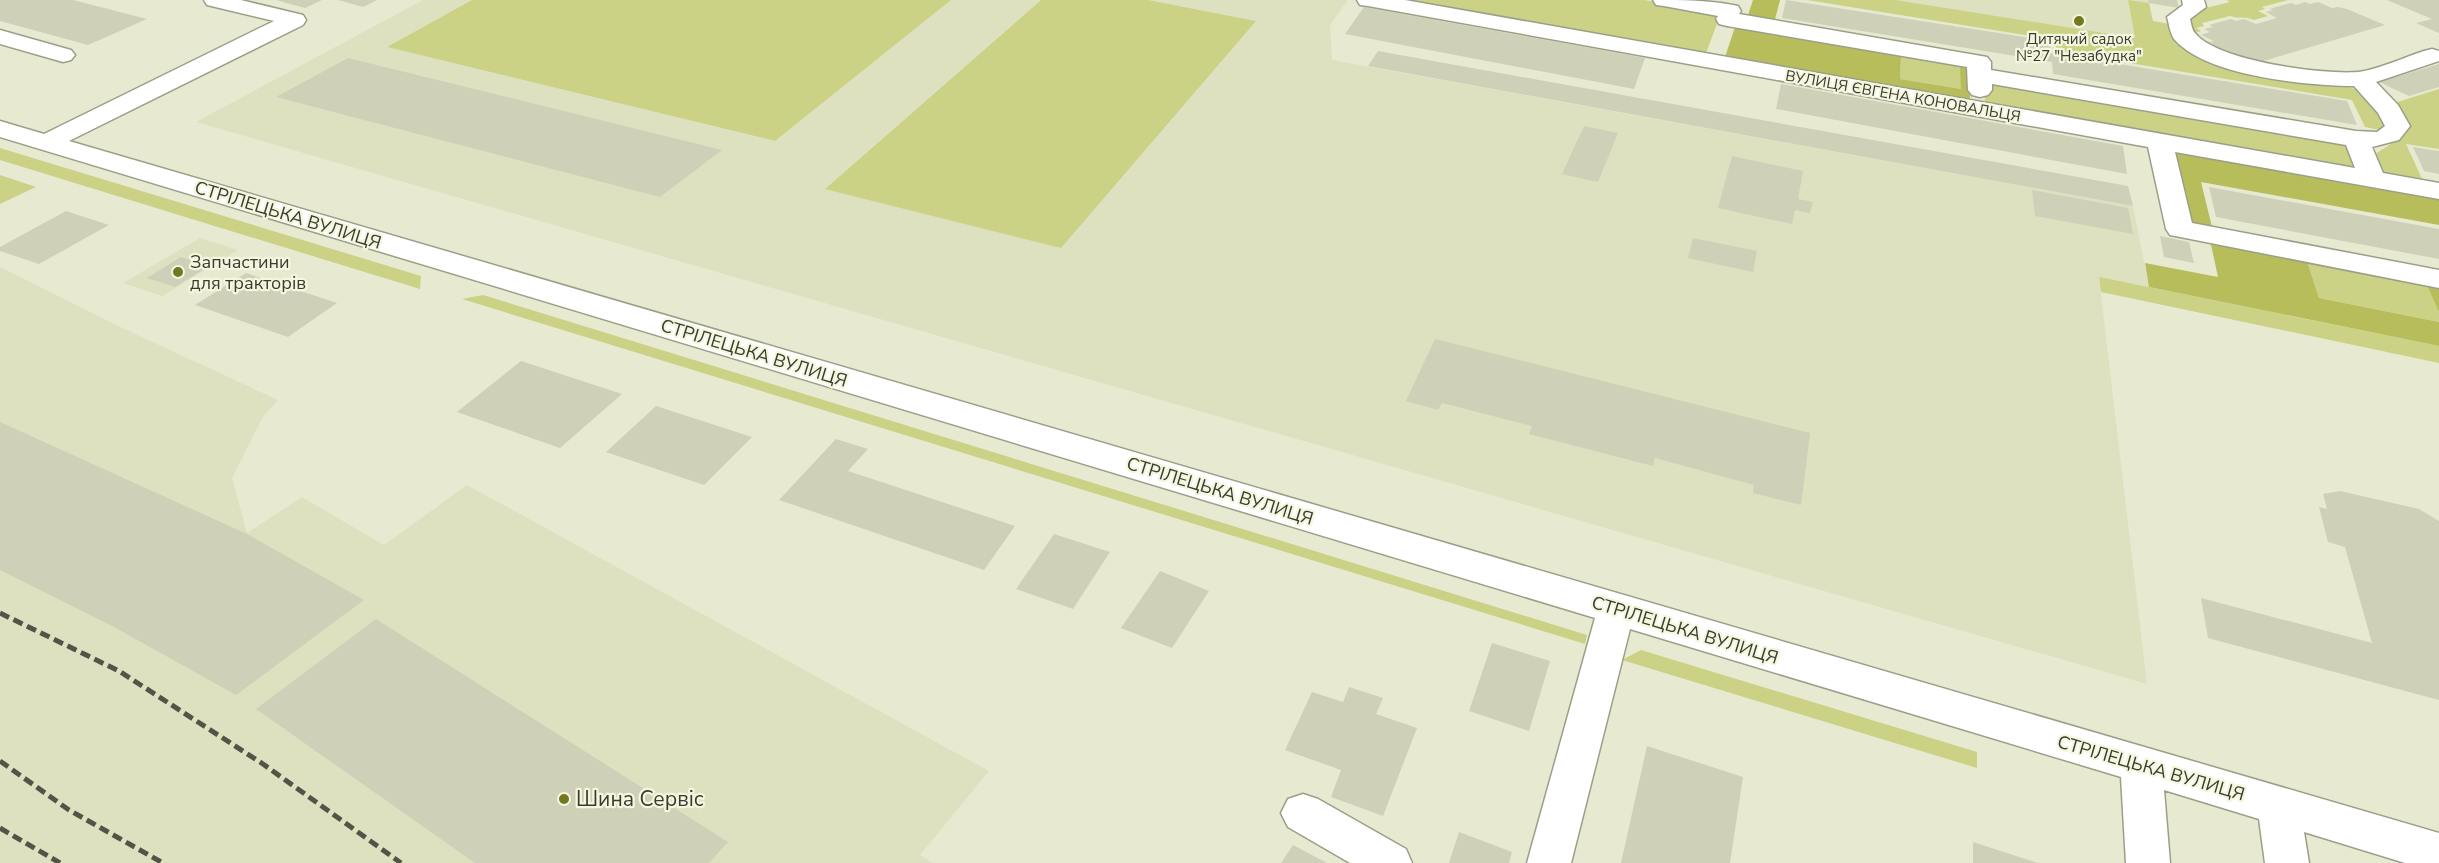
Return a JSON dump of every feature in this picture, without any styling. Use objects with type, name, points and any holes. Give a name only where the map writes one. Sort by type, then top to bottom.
[{"type":"street","points":[[45,143],[295,20],[215,0]]},
{"type":"street","points":[[1664,0],[1731,10],[1979,62],[1980,110]]},
{"type":"street","points":[[2193,0],[2195,7],[2178,17],[2177,25],[2185,37],[2219,59],[2253,67],[2335,79],[2361,79],[2432,56]]},
{"type":"street","name":"ВУЛИЦЯ ЄВГЕНА КОНОВАЛЬЦЯ","points":[[1368,1],[2439,192]]},
{"type":"street","points":[[1713,62],[1731,10]]},
{"type":"street","points":[[0,37],[63,55]]},
{"type":"street","points":[[1979,75],[2356,139],[2380,141],[2393,134],[2398,126],[2389,111],[2361,79]]},
{"type":"street","name":"СТРІЛЕЦЬКА ВУЛИЦЯ","points":[[0,129],[2439,853]]},
{"type":"street","points":[[2356,139],[2373,180]]},
{"type":"street","points":[[2160,142],[2180,229],[2439,279]]},
{"type":"street","points":[[1549,863],[1616,609]]},
{"type":"street","points":[[2141,765],[2148,863]]},
{"type":"street","points":[[2278,806],[2287,863]]},
{"type":"street","points":[[1303,813],[1390,863]]},
{"type":"shaded area","points":[[423,0],[472,0],[387,47],[775,141],[951,0],[1041,0],[826,188],[1256,21],[1148,0],[1348,0],[1330,25],[1332,60],[2133,206],[2149,287],[2099,278],[2147,684],[196,122]]},
{"type":"shaded area","name":"Дитячий садок №27 \"Незабудка\"","points":[[1896,0],[2148,0],[2149,3],[2128,1],[2135,38]]},
{"type":"shaded area","points":[[200,238],[238,250],[162,296],[123,283]]},
{"type":"shaded area","points":[[0,267],[116,325],[278,400],[263,417],[232,478],[247,533],[302,497],[384,545],[467,485],[989,771],[920,855],[933,863],[0,863]]},
{"type":"green space","points":[[472,0],[951,0],[775,141],[387,47]]},
{"type":"green space","points":[[1041,0],[1148,0],[1256,21],[1061,248],[825,189]]},
{"type":"green space","points":[[1384,0],[1644,0],[1721,13],[1705,56]]},
{"type":"green space","points":[[1753,0],[1780,0],[1774,23],[1747,18]]},
{"type":"green space","points":[[1807,0],[1896,0],[2135,38],[2128,0],[2149,3],[2153,21],[2170,24],[2192,48],[2338,82],[2368,95],[2389,123],[2385,131],[2365,127],[2352,100],[2057,51],[2055,40]]},
{"type":"green space","points":[[2227,0],[2288,0],[2262,7],[2265,9],[2258,11],[2268,16],[2254,20],[2230,16],[2202,23],[2204,26],[2196,28],[2201,31],[2191,34],[2186,23],[2202,9],[2230,2]]},
{"type":"green space","points":[[1736,24],[1970,64],[1970,103],[1724,60]],"holes":[[[1901,57],[1960,67],[1961,89],[1900,79]]]},
{"type":"green space","points":[[1901,57],[1961,67],[1961,89],[1900,79]]},
{"type":"green space","points":[[1984,79],[2350,141],[2363,173],[1985,106]]},
{"type":"green space","points":[[2439,89],[2439,149],[2406,144],[2424,183],[2384,176],[2375,154],[2402,137],[2407,128],[2391,104]]},
{"type":"green space","points":[[0,148],[421,276],[420,289],[0,160]]},
{"type":"green space","points":[[2176,153],[2439,200],[2439,225],[2201,182],[2213,231],[2193,227]]},
{"type":"green space","points":[[0,175],[36,187],[0,204]]},
{"type":"green space","points":[[2210,240],[2439,285],[2439,312],[2428,287],[2308,264],[2319,298],[2439,322],[2439,346],[2149,287],[2145,263],[2218,277]]},
{"type":"green space","points":[[2308,264],[2429,287],[2439,312],[2439,322],[2319,298]]},
{"type":"green space","points":[[2099,277],[2439,346],[2439,363],[2101,292]]},
{"type":"green space","points":[[483,295],[1587,635],[1585,644],[462,299]]},
{"type":"green space","points":[[1641,650],[1977,752],[1977,768],[1622,660]]},
{"type":"building","points":[[0,0],[73,0],[147,19],[88,45],[0,21]]},
{"type":"building","points":[[276,0],[322,0],[305,8]]},
{"type":"building","points":[[338,0],[377,0],[363,7]]},
{"type":"building","points":[[1786,0],[2050,41],[2051,53],[2347,101],[2357,125],[2053,74],[2052,62],[1782,18]]},
{"type":"building","points":[[2148,0],[2177,0],[2179,8],[2149,3]]},
{"type":"building","points":[[2387,0],[2439,0],[2439,33],[2416,23],[2432,19]]},
{"type":"building","points":[[2305,2],[2310,4],[2318,2],[2332,8],[2347,9],[2385,25],[2250,65],[2209,45],[2214,44],[2209,42],[2214,41],[2201,35],[2210,32],[2204,29],[2213,27],[2209,25],[2231,19],[2236,21],[2244,19],[2256,24],[2277,18],[2266,12],[2273,10],[2269,9]]},
{"type":"building","points":[[1364,7],[1645,58],[1634,89],[1345,34]]},
{"type":"building","points":[[1378,51],[2128,186],[2133,206],[1368,66]]},
{"type":"building","points":[[348,58],[722,150],[660,197],[276,97]]},
{"type":"building","points":[[2439,64],[2439,87],[2409,96],[2379,82]]},
{"type":"building","points":[[1781,84],[2123,146],[2127,174],[1776,109]]},
{"type":"building","points":[[1584,126],[1618,133],[1598,182],[1562,174]]},
{"type":"building","points":[[2413,147],[2439,151],[2439,174],[2424,171]]},
{"type":"building","points":[[1732,156],[1803,171],[1798,199],[1813,202],[1810,213],[1795,210],[1792,224],[1718,208]]},
{"type":"building","points":[[2209,187],[2439,229],[2439,259],[2216,217]]},
{"type":"building","points":[[2032,190],[2128,208],[2133,234],[2035,216]]},
{"type":"building","points":[[66,211],[109,225],[39,264],[0,251],[0,247]]},
{"type":"building","points":[[2160,236],[2189,242],[2194,263],[2164,257]]},
{"type":"building","points":[[1693,238],[1757,251],[1753,272],[1688,258]]},
{"type":"building","name":"Запчастини для тракторів","points":[[181,257],[209,266],[175,287],[147,278]]},
{"type":"building","points":[[246,273],[337,303],[288,337],[195,305]]},
{"type":"building","points":[[1435,339],[1810,433],[1801,505],[1753,493],[1754,485],[1655,458],[1653,466],[1529,434],[1532,426],[1442,403],[1438,410],[1406,401]]},
{"type":"building","points":[[521,361],[622,394],[560,448],[457,412]]},
{"type":"building","points":[[656,406],[752,437],[704,485],[606,452]]},
{"type":"building","points":[[0,422],[247,534],[364,600],[236,695],[114,627],[0,570]]},
{"type":"building","points":[[836,439],[868,449],[848,471],[1015,526],[984,570],[779,500]]},
{"type":"building","points":[[2340,491],[2419,509],[2439,521],[2439,700],[2208,638],[2201,598],[2372,643],[2345,547],[2328,542],[2319,507],[2327,509],[2323,494]]},
{"type":"building","points":[[1054,534],[1110,552],[1073,609],[1016,589]]},
{"type":"building","points":[[1160,571],[1209,591],[1172,648],[1121,628]]},
{"type":"building","points":[[376,619],[728,842],[709,863],[475,863],[256,709]]},
{"type":"building","points":[[1492,643],[1550,661],[1529,731],[1469,711]]},
{"type":"building","points":[[1349,687],[1383,698],[1376,714],[1417,728],[1383,816],[1331,797],[1341,770],[1285,750],[1312,692],[1343,702]]},
{"type":"building","points":[[1647,746],[1743,777],[1730,863],[1621,863]]},
{"type":"building","points":[[1459,832],[1512,852],[1509,863],[1449,863]]},
{"type":"building","points":[[1973,842],[2038,863],[1973,863]]},
{"type":"building","points":[[1293,845],[1327,863],[1281,863]]},
{"type":"railway","points":[[0,613],[119,671],[263,764],[401,863]]},
{"type":"railway","points":[[0,761],[69,810],[163,863]]},
{"type":"railway","points":[[0,828],[60,863]]},
{"type":"place","name":"Дитячий садок №27 \"Незабудка\"","points":[[2079,21]]},
{"type":"place","name":"Запчастини для тракторів","points":[[178,272]]},
{"type":"place","name":"Шина Сервіс","points":[[564,799]]}]
